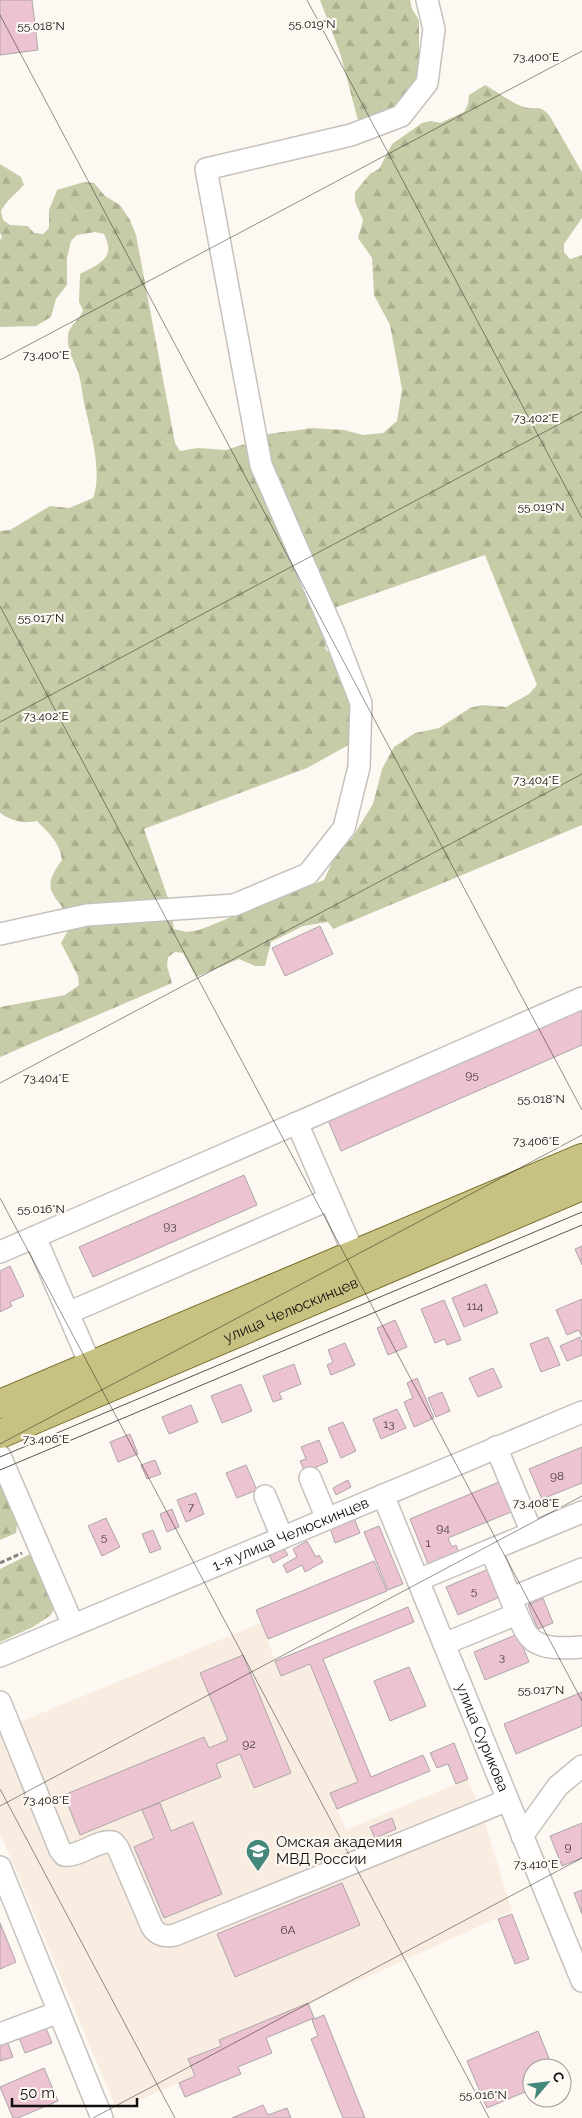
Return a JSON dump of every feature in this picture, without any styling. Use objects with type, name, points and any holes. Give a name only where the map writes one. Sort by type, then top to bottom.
[{"type":"main road","name":"улица Челюскинцев","points":[[0,1404],[582,1158]]},
{"type":"main road","name":"улица Челюскинцев","points":[[0,1434],[582,1186]]},
{"type":"main road","points":[[354,1254],[365,1279]]},
{"type":"main road","points":[[91,1366],[101,1390]]},
{"type":"street","points":[[0,934],[87,914],[234,905],[308,874],[344,828],[359,767],[362,703],[334,633],[261,465],[206,169],[350,135],[401,116],[427,83],[434,29],[427,0]]},
{"type":"street","points":[[0,1252],[582,998]]},
{"type":"street","points":[[297,1123],[354,1254]]},
{"type":"street","points":[[68,1313],[330,1199]]},
{"type":"street","points":[[36,1237],[91,1366]]},
{"type":"street","name":"1-я улица Челюскинцев","points":[[0,1656],[582,1412]]},
{"type":"street","points":[[496,1447],[532,1533]]},
{"type":"street","points":[[0,1456],[73,1625]]},
{"type":"street","points":[[310,1478],[327,1519]]},
{"type":"street","name":"улица Сурикова","points":[[383,1495],[582,1981]]},
{"type":"street","points":[[265,1496],[282,1538]]},
{"type":"street","points":[[418,1580],[582,1512]]},
{"type":"street","points":[[490,1550],[529,1636],[533,1640],[552,1647],[582,1647]]},
{"type":"street","points":[[444,1644],[582,1570]]},
{"type":"street","points":[[0,1702],[60,1850],[64,1855],[71,1855],[106,1842],[113,1842],[118,1848],[152,1927],[158,1934],[163,1936],[175,1934],[508,1800]]},
{"type":"street","points":[[522,1836],[558,1786],[582,1766]]},
{"type":"street","points":[[0,1867],[102,2118]]},
{"type":"street","points":[[0,2034],[59,2012]]},
{"type":"path","points":[[0,1562],[39,1546]]},
{"type":"shaded area","name":"Омская академия МВД России","points":[[261,1623],[281,1676],[310,1664],[358,1782],[331,1794],[346,1830],[468,1779],[485,1823],[512,1911],[188,2059],[195,2076],[117,2110],[0,1833],[0,1730]]},
{"type":"green space","points":[[320,0],[410,0],[412,9],[419,20],[419,72],[411,90],[397,110],[359,124],[340,53]]},
{"type":"green space","points":[[485,85],[520,105],[528,108],[539,108],[545,111],[582,172],[582,218],[564,244],[564,252],[570,259],[582,255],[582,825],[333,929],[328,922],[303,926],[271,942],[265,966],[255,966],[239,959],[196,977],[183,953],[175,952],[168,957],[167,966],[172,983],[0,1057],[0,1007],[65,995],[79,985],[78,976],[61,943],[71,925],[67,915],[53,895],[51,888],[54,872],[62,860],[59,848],[50,834],[37,821],[18,821],[0,813],[0,531],[10,530],[50,506],[69,508],[93,498],[97,476],[95,451],[80,377],[69,349],[68,336],[70,329],[83,310],[79,302],[80,274],[104,260],[108,249],[104,234],[95,232],[77,235],[71,241],[67,258],[67,285],[56,299],[51,317],[36,326],[0,327],[0,240],[2,237],[0,233],[0,164],[21,177],[24,185],[5,204],[1,211],[3,220],[10,225],[28,226],[34,233],[43,234],[49,228],[49,210],[57,190],[84,182],[94,183],[105,196],[120,205],[130,220],[136,235],[175,443],[180,451],[198,448],[226,450],[254,441],[261,435],[313,428],[344,430],[363,435],[383,433],[397,421],[402,389],[390,325],[374,295],[372,258],[358,238],[363,220],[355,202],[355,192],[370,174],[379,169],[392,144],[422,123],[431,121],[440,123],[464,112],[468,104],[469,95]],"holes":[[[485,555],[537,685],[529,694],[506,707],[482,705],[470,708],[439,728],[415,733],[394,747],[382,769],[373,804],[352,838],[335,856],[324,880],[199,930],[186,932],[174,929],[170,904],[144,829],[307,768],[354,742],[358,714],[348,697],[346,666],[326,650],[322,623],[331,609]]]},
{"type":"green space","points":[[0,1484],[15,1514],[17,1526],[16,1533],[0,1540]]},
{"type":"green space","points":[[30,1554],[38,1559],[56,1604],[51,1615],[33,1627],[0,1642],[0,1569]]},
{"type":"building","points":[[0,0],[32,0],[38,50],[0,55]]},
{"type":"building","points":[[320,926],[333,954],[285,976],[272,948]]},
{"type":"building","points":[[582,1009],[582,1045],[341,1151],[328,1120]]},
{"type":"building","points":[[244,1175],[257,1205],[93,1277],[79,1247]]},
{"type":"building","points":[[582,1246],[582,1265],[575,1249]]},
{"type":"building","points":[[10,1266],[24,1296],[10,1302],[12,1306],[0,1312],[0,1271]]},
{"type":"building","points":[[486,1284],[498,1313],[464,1327],[452,1298]]},
{"type":"building","points":[[582,1299],[582,1337],[579,1330],[567,1335],[556,1310]]},
{"type":"building","points":[[444,1300],[461,1340],[447,1345],[445,1339],[435,1343],[421,1309]]},
{"type":"building","points":[[395,1320],[407,1347],[388,1355],[377,1328]]},
{"type":"building","points":[[548,1337],[560,1365],[541,1372],[530,1344]]},
{"type":"building","points":[[580,1337],[582,1355],[567,1361],[560,1346]]},
{"type":"building","points":[[345,1343],[355,1365],[331,1375],[327,1365],[333,1362],[328,1350]]},
{"type":"building","points":[[294,1364],[301,1384],[279,1393],[282,1399],[273,1402],[263,1376]]},
{"type":"building","points":[[493,1368],[502,1387],[478,1397],[469,1378]]},
{"type":"building","points":[[417,1378],[434,1418],[414,1427],[404,1402],[413,1398],[407,1383]]},
{"type":"building","points":[[241,1384],[252,1411],[222,1423],[211,1396]]},
{"type":"building","points":[[442,1392],[450,1411],[436,1417],[428,1398]]},
{"type":"building","points":[[191,1405],[198,1422],[169,1434],[162,1417]]},
{"type":"building","points":[[397,1409],[406,1428],[381,1439],[373,1419]]},
{"type":"building","points":[[343,1422],[356,1451],[341,1458],[328,1428]]},
{"type":"building","points":[[130,1434],[138,1454],[118,1462],[110,1442]]},
{"type":"building","points":[[319,1440],[328,1462],[305,1472],[300,1461],[306,1459],[301,1447]]},
{"type":"building","points":[[582,1447],[582,1483],[542,1499],[529,1469]]},
{"type":"building","points":[[155,1460],[161,1474],[147,1479],[141,1465]]},
{"type":"building","points":[[246,1465],[257,1490],[237,1498],[226,1473]]},
{"type":"building","points":[[348,1480],[351,1487],[336,1495],[333,1488]]},
{"type":"building","points":[[499,1482],[511,1512],[448,1538],[452,1547],[456,1545],[460,1556],[430,1569],[410,1519]]},
{"type":"building","points":[[196,1493],[204,1514],[186,1522],[177,1500]]},
{"type":"building","points":[[172,1509],[179,1527],[167,1532],[160,1514]]},
{"type":"building","points":[[106,1518],[120,1547],[102,1556],[88,1526]]},
{"type":"building","points":[[354,1518],[360,1533],[335,1543],[330,1528]]},
{"type":"building","points":[[379,1526],[403,1584],[388,1590],[364,1532]]},
{"type":"building","points":[[153,1530],[161,1549],[150,1553],[142,1534]]},
{"type":"building","points":[[307,1541],[316,1557],[319,1555],[323,1562],[305,1572],[302,1565],[287,1573],[283,1565],[297,1557],[293,1549]]},
{"type":"building","points":[[283,1547],[288,1555],[273,1563],[269,1555]]},
{"type":"building","points":[[374,1561],[387,1591],[268,1639],[256,1610]]},
{"type":"building","points":[[491,1568],[502,1596],[458,1615],[446,1587]]},
{"type":"building","points":[[543,1598],[553,1623],[538,1629],[528,1605]]},
{"type":"building","points":[[408,1607],[414,1622],[323,1659],[371,1777],[423,1755],[430,1771],[337,1809],[330,1793],[358,1782],[310,1664],[281,1676],[275,1661]]},
{"type":"building","points":[[518,1634],[529,1662],[485,1680],[474,1652]]},
{"type":"building","points":[[243,1655],[291,1773],[254,1788],[240,1754],[216,1764],[221,1777],[80,1835],[64,1795],[204,1737],[209,1748],[228,1740],[200,1673]]},
{"type":"building","points":[[409,1667],[426,1706],[390,1721],[374,1681]]},
{"type":"building","points":[[582,1692],[582,1726],[516,1754],[504,1724]]},
{"type":"building","points":[[454,1743],[468,1779],[456,1784],[448,1764],[437,1768],[430,1753]]},
{"type":"building","points":[[160,1803],[171,1831],[193,1822],[222,1894],[164,1918],[134,1847],[154,1838],[142,1810]]},
{"type":"building","points":[[392,1818],[396,1829],[375,1838],[370,1827]]},
{"type":"building","points":[[582,1823],[582,1858],[562,1866],[550,1836]]},
{"type":"building","points":[[342,1883],[360,1925],[235,1977],[217,1934]]},
{"type":"building","points":[[582,1890],[582,1914],[574,1893]]},
{"type":"building","points":[[512,1914],[529,1959],[515,1964],[498,1919]]},
{"type":"building","points":[[0,1923],[16,1962],[0,1969]]},
{"type":"building","points":[[308,2003],[314,2018],[266,2038],[272,2053],[238,2067],[241,2074],[185,2097],[179,2083],[195,2076],[188,2059],[221,2046],[219,2040]]},
{"type":"building","points":[[324,2015],[365,2118],[343,2118],[311,2039],[318,2036],[312,2020]]},
{"type":"building","points":[[46,2028],[52,2043],[25,2053],[19,2038]]},
{"type":"building","points":[[538,2031],[549,2058],[522,2058],[522,2093],[487,2108],[467,2061]]},
{"type":"building","points":[[7,2041],[13,2057],[0,2061],[0,2044]]},
{"type":"building","points":[[44,2068],[58,2101],[18,2118],[13,2118],[0,2087]]},
{"type":"building","points":[[263,2105],[268,2115],[287,2108],[291,2118],[232,2118]]},
{"type":"tram line","points":[[0,1457],[582,1212]]},
{"type":"tram line","points":[[0,1470],[582,1225]]},
{"type":"place","name":"Омская академия МВД России","points":[[258,1872]]}]
